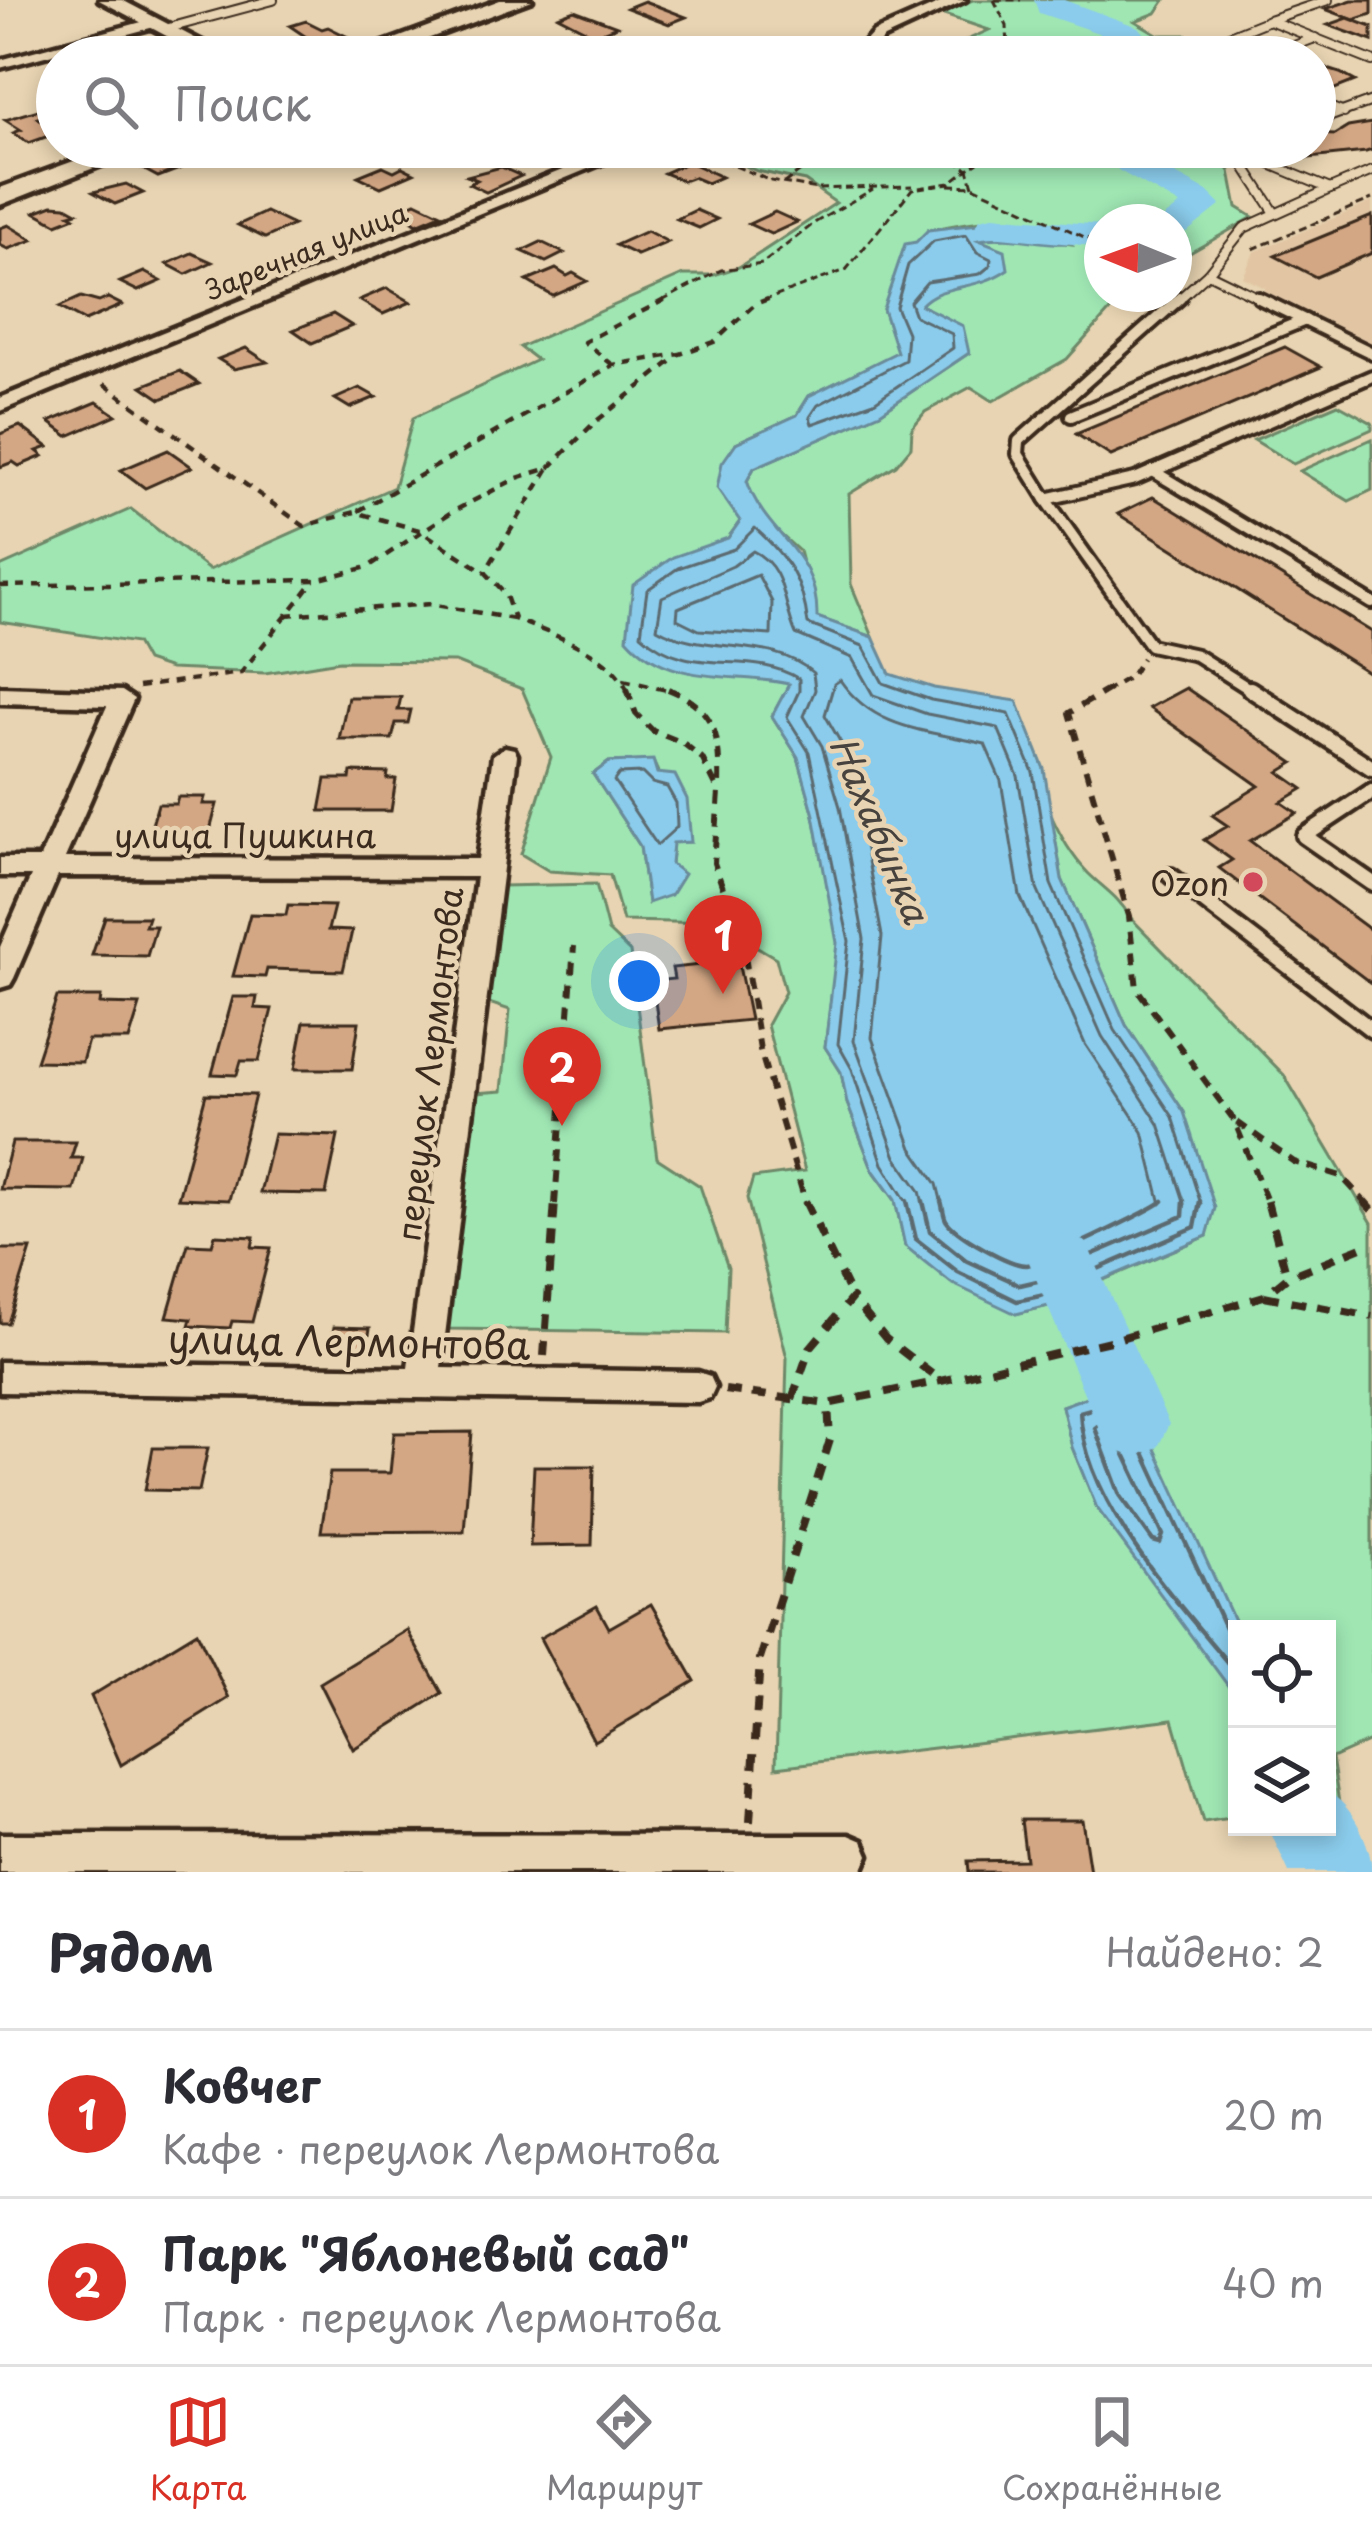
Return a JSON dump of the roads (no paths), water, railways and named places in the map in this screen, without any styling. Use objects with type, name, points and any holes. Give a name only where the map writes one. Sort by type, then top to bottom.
[{"type":"main road","points":[[417,36],[521,0]]},
{"type":"main road","points":[[441,36],[545,0]]},
{"type":"main road","points":[[0,186],[48,168]]},
{"type":"main road","points":[[0,197],[78,168]]},
{"type":"street","points":[[109,0],[179,36]]},
{"type":"street","points":[[878,36],[959,0]]},
{"type":"street","points":[[111,36],[159,26]]},
{"type":"street","points":[[4,58],[36,51]]},
{"type":"street","name":"Заречная улица","points":[[0,405],[581,168]]},
{"type":"street","points":[[0,695],[122,699],[0,978]]},
{"type":"street","name":"переулок Лермонтова","points":[[423,1382],[505,755]]},
{"type":"street","name":"улица Пушкина","points":[[0,867],[490,868]]},
{"type":"street","name":"улица Лермонтова","points":[[0,1377],[698,1387]]},
{"type":"street","points":[[0,1854],[849,1855]]},
{"type":"lane","points":[[159,26],[273,0]]},
{"type":"lane","points":[[1229,36],[1328,0]]},
{"type":"lane","points":[[1269,20],[1310,36]]},
{"type":"lane","points":[[1336,46],[1372,61]]},
{"type":"lane","points":[[1336,115],[1372,101]]},
{"type":"lane","points":[[1336,109],[1344,112]]},
{"type":"lane","points":[[1246,168],[1275,213]]},
{"type":"lane","points":[[1281,168],[1330,189]]},
{"type":"lane","points":[[1372,172],[1244,228],[1208,273],[1019,441],[1018,454],[1150,645],[1196,655],[1372,768]]},
{"type":"lane","points":[[1208,273],[1372,353]]},
{"type":"lane","points":[[1071,416],[1305,320]]},
{"type":"lane","points":[[1046,499],[1088,492],[1153,471],[1372,376]]},
{"type":"lane","points":[[1153,471],[1372,603]]},
{"type":"lane","points":[[1369,798],[1304,836],[1372,883]]},
{"type":"lane","points":[[1172,876],[1372,1030]]},
{"type":"water","points":[[1011,220],[1084,241],[979,240],[1005,250],[1008,269],[939,293],[921,305],[963,326],[969,353],[880,413],[754,468],[747,481],[767,517],[801,559],[815,594],[817,617],[873,637],[890,674],[934,688],[1017,701],[1044,769],[1062,879],[1126,1025],[1184,1112],[1215,1208],[1207,1236],[1088,1286],[1102,1331],[1084,1335],[1069,1301],[1016,1314],[951,1283],[905,1246],[895,1200],[873,1170],[847,1103],[841,1072],[825,1047],[837,943],[814,815],[798,757],[772,716],[789,684],[682,671],[644,654],[627,638],[633,585],[673,557],[728,538],[740,521],[717,488],[722,463],[736,443],[797,415],[809,396],[897,352],[883,309],[905,244],[916,242],[928,230]]},
{"type":"water","points":[[653,760],[657,773],[675,775],[687,799],[691,842],[673,843],[671,864],[684,874],[671,895],[648,903],[640,846],[593,774],[609,762]]},
{"type":"water","points":[[1110,1351],[1234,1620],[1228,1620],[1228,1686],[1097,1508],[1072,1447],[1062,1406],[1106,1390],[1093,1354]]},
{"type":"waterway","name":"Нахабинка","points":[[1049,0],[1049,7],[1130,36]]},
{"type":"waterway","name":"Нахабинка","points":[[1139,168],[1203,205],[1192,212]]},
{"type":"waterway","name":"Нахабинка","points":[[993,227],[1084,235]]},
{"type":"waterway","name":"Нахабинка","points":[[1062,1262],[1133,1424]]},
{"type":"waterway","name":"Нахабинка","points":[[1315,1836],[1336,1872]]},
{"type":"place","name":"Ozon","points":[[1253,882]]},
{"type":"place","name":"Ковчег","points":[[723,994]]},
{"type":"place","name":"Парк \"Яблоневый сад\"","points":[[562,1126]]}]
